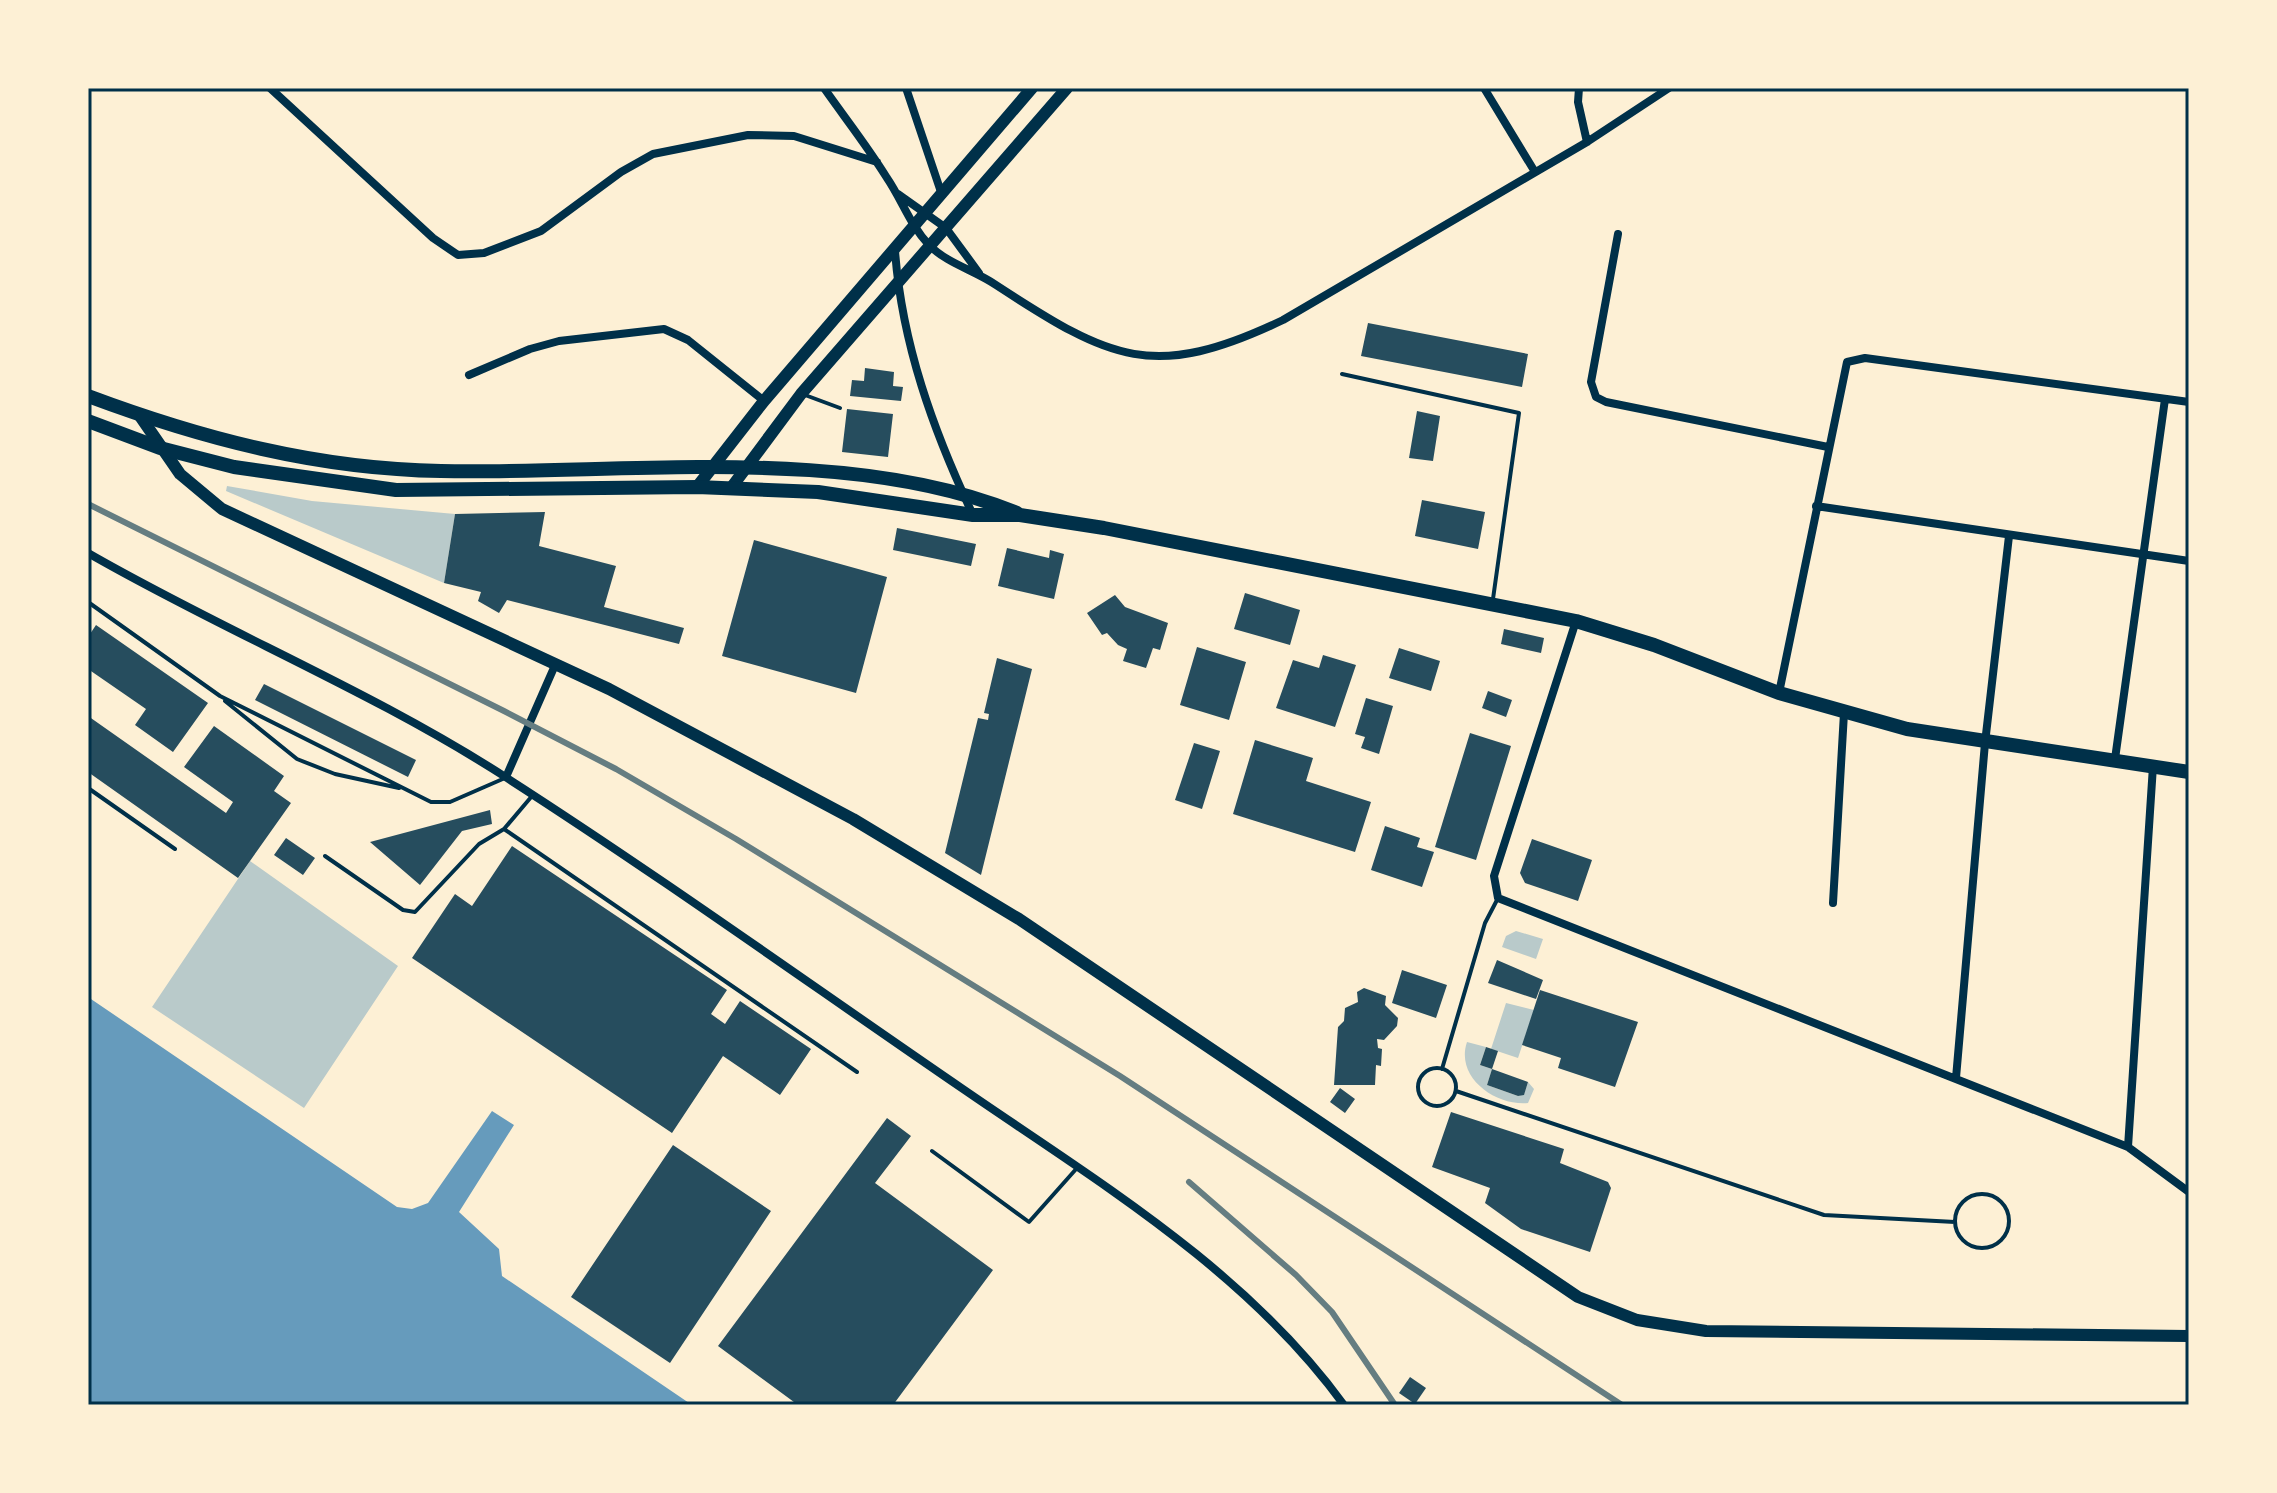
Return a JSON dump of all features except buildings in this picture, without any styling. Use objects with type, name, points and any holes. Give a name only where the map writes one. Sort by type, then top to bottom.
[{"type":"main road","points":[[697,487],[764,401],[1032,88]]},
{"type":"main road","points":[[731,488],[801,394],[1067,88]]},
{"type":"main road","points":[[88,396],[140,416],[266,452],[396,469],[533,472],[710,467],[875,479],[964,496],[1020,515],[1576,621],[1654,645],[1779,693],[1907,729],[2189,772]]},
{"type":"main road","points":[[140,416],[160,448],[199,492],[249,525],[556,663],[752,762],[976,891],[1551,1282],[1607,1310],[1660,1325],[1706,1331],[2189,1336]]},
{"type":"main road","points":[[88,421],[160,448],[279,476],[396,490],[731,488],[831,493],[973,515],[1020,515]]},
{"type":"street","points":[[270,88],[433,238],[458,255],[484,253],[541,231],[635,163],[653,154],[694,144],[748,135],[782,135],[877,162]]},
{"type":"street","points":[[824,88],[898,194],[914,228],[930,246],[945,258],[979,273],[1095,344],[1150,356],[1205,352],[1235,343],[1283,320],[1587,142],[1669,88]]},
{"type":"street","points":[[906,88],[942,195]]},
{"type":"street","points":[[1484,88],[1535,172]]},
{"type":"street","points":[[1579,88],[1580,117],[1587,142]]},
{"type":"street","points":[[898,194],[928,212],[946,228],[979,273]]},
{"type":"street","points":[[1618,234],[1591,382],[1596,397],[1606,402],[1828,447]]},
{"type":"street","points":[[895,251],[897,283],[913,358],[946,457],[973,515]]},
{"type":"street","points":[[469,375],[530,349],[559,341],[664,329],[688,340],[764,401]]},
{"type":"street","points":[[1779,693],[1847,362],[1856,358],[2189,402]]},
{"type":"street","points":[[2115,759],[2165,399]]},
{"type":"street","points":[[1816,506],[2189,561]]},
{"type":"street","points":[[1956,1078],[1985,743],[2009,536]]},
{"type":"street","points":[[88,553],[342,686],[506,777],[1077,1168],[1241,1291],[1275,1322],[1344,1405]]},
{"type":"street","points":[[1576,621],[1494,876],[1498,898],[2128,1147],[2187,1187]]},
{"type":"street","points":[[506,777],[556,663]]},
{"type":"street","points":[[1833,903],[1844,713]]},
{"type":"street","points":[[2128,1147],[2153,766]]},
{"type":"lane","points":[[1342,374],[1519,413],[1493,603]]},
{"type":"lane","points":[[801,394],[840,408]]},
{"type":"lane","points":[[88,602],[220,696],[297,759],[335,774],[406,789]]},
{"type":"lane","points":[[220,696],[439,804],[506,777]]},
{"type":"lane","points":[[88,788],[175,849]]},
{"type":"lane","points":[[325,856],[403,910],[415,912],[479,844],[504,829],[532,796]]},
{"type":"lane","points":[[504,829],[857,1072]]},
{"type":"lane","points":[[1442,1069],[1485,923],[1498,898]]},
{"type":"lane","points":[[1442,1069],[1453,1077],[1456,1091],[1443,1105],[1431,1105],[1421,1097],[1420,1079],[1429,1070],[1442,1069]]},
{"type":"lane","points":[[1456,1091],[1824,1215],[1955,1222]]},
{"type":"lane","points":[[932,1151],[1029,1222],[1077,1168]]},
{"type":"lane","points":[[1980,1194],[1998,1199],[2010,1221],[2004,1237],[1991,1247],[1982,1249],[1966,1243],[1959,1236],[1955,1222],[1963,1201],[1980,1194]]},
{"type":"shaded area","points":[[227,486],[312,501],[455,514],[444,583],[226,491]]},
{"type":"shaded area","points":[[250,861],[398,966],[304,1108],[152,1007]]},
{"type":"shaded area","points":[[1516,931],[1543,939],[1536,959],[1502,947],[1506,936]]},
{"type":"shaded area","points":[[1506,1003],[1534,1010],[1518,1058],[1491,1049]]},
{"type":"shaded area","points":[[1467,1042],[1486,1047],[1480,1065],[1492,1069],[1487,1085],[1518,1096],[1524,1094],[1528,1082],[1534,1089],[1528,1103],[1503,1100],[1481,1087],[1467,1067]]},
{"type":"water","points":[[88,997],[397,1207],[412,1209],[428,1203],[492,1111],[514,1125],[459,1212],[499,1249],[502,1276],[692,1405],[88,1405]]},
{"type":"railway","points":[[88,504],[504,711],[616,769],[736,839],[1120,1076],[1622,1405]]},
{"type":"railway","points":[[1189,1182],[1296,1275],[1332,1312],[1395,1405]]}]
